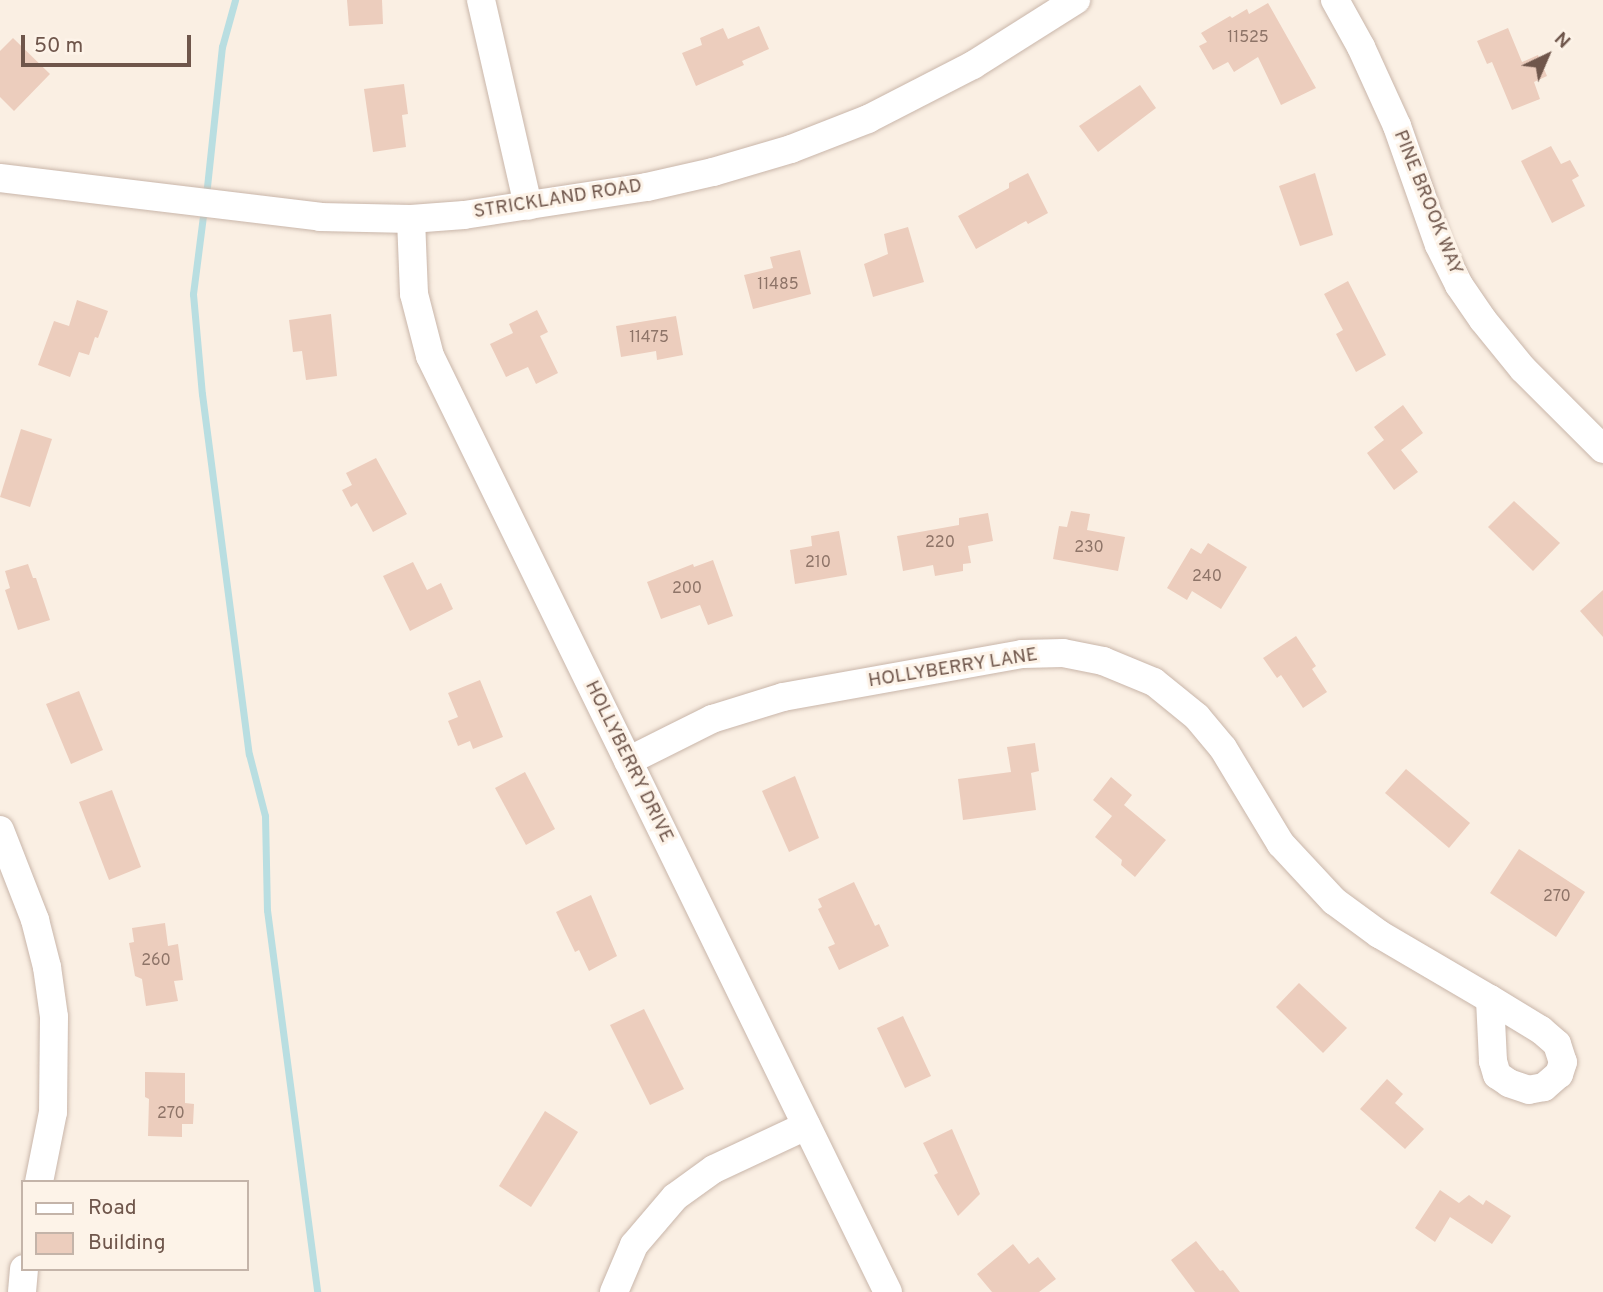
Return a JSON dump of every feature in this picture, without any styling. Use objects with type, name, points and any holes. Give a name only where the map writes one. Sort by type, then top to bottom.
[{"type":"street","points":[[481,0],[528,206]]},
{"type":"street","name":"STRICKLAND ROAD","points":[[0,178],[320,217],[411,219],[528,206],[700,175],[792,149],[867,119],[973,65],[1076,0]]},
{"type":"street","name":"PINE BROOK WAY","points":[[1335,0],[1361,47],[1396,126],[1439,246],[1459,285],[1483,320],[1523,369],[1603,449]]},
{"type":"street","name":"HOLLYBERRY DRIVE","points":[[411,219],[414,294],[430,356],[888,1292]]},
{"type":"street","name":"HOLLYBERRY LANE","points":[[628,761],[712,719],[783,698],[1022,654],[1063,653],[1102,661],[1154,682],[1197,716],[1223,748],[1281,844],[1334,901],[1379,934],[1490,999]]},
{"type":"street","points":[[0,830],[35,920],[47,967],[54,1017],[53,1112],[39,1180]]},
{"type":"street","points":[[614,1292],[634,1245],[675,1197],[714,1169],[807,1126]]},
{"type":"building","points":[[347,0],[382,0],[383,24],[349,26]]},
{"type":"building","points":[[1268,3],[1316,88],[1281,105],[1258,57],[1234,72],[1228,62],[1213,70],[1199,46],[1207,42],[1201,33],[1230,16],[1232,18],[1247,9],[1249,14]]},
{"type":"building","points":[[759,26],[769,49],[742,61],[744,65],[696,86],[682,53],[702,45],[700,38],[723,28],[728,39]]},
{"type":"building","points":[[1508,28],[1522,62],[1538,55],[1547,76],[1534,82],[1540,99],[1512,110],[1492,62],[1487,64],[1477,41]]},
{"type":"building","points":[[13,38],[50,74],[14,111],[0,97],[0,51]]},
{"type":"building","points":[[404,84],[408,114],[402,115],[406,147],[373,152],[364,89]]},
{"type":"building","points":[[1140,85],[1156,108],[1098,152],[1079,126]]},
{"type":"building","points":[[1551,146],[1561,164],[1570,160],[1579,176],[1572,180],[1585,206],[1552,223],[1521,161]]},
{"type":"building","points":[[1028,173],[1048,213],[1028,224],[1026,221],[976,249],[958,216],[1009,188],[1009,183]]},
{"type":"building","points":[[1315,173],[1333,235],[1300,246],[1279,186]]},
{"type":"building","points":[[908,227],[924,282],[873,297],[864,264],[888,254],[884,234]]},
{"type":"building","points":[[800,250],[811,294],[753,309],[744,275],[773,268],[770,257]]},
{"type":"building","points":[[1348,281],[1386,355],[1356,372],[1336,334],[1343,330],[1324,294]]},
{"type":"building","points":[[77,300],[108,311],[89,355],[79,352],[70,377],[38,365],[54,321],[69,326]]},
{"type":"building","points":[[537,310],[548,332],[540,336],[558,373],[536,384],[528,367],[506,377],[490,344],[513,333],[509,324]]},
{"type":"building","points":[[331,314],[337,376],[306,380],[302,351],[293,352],[289,320]]},
{"type":"building","points":[[676,316],[683,355],[657,360],[656,351],[621,357],[616,326]]},
{"type":"building","points":[[1403,405],[1423,433],[1401,450],[1418,472],[1394,490],[1367,453],[1384,440],[1374,427]]},
{"type":"building","points":[[21,429],[52,439],[30,507],[0,497]]},
{"type":"building","points":[[376,458],[407,514],[373,532],[357,503],[351,507],[342,490],[352,485],[346,473]]},
{"type":"building","points":[[1514,501],[1560,543],[1533,571],[1488,527]]},
{"type":"building","points":[[1071,511],[1090,514],[1087,530],[1125,537],[1118,571],[1053,559],[1059,526],[1067,527]]},
{"type":"building","points":[[988,513],[993,541],[968,546],[971,563],[963,564],[963,571],[935,576],[933,565],[903,571],[897,536],[959,525],[959,518]]},
{"type":"building","points":[[839,531],[847,575],[795,584],[790,550],[812,546],[811,536]]},
{"type":"building","points":[[1208,543],[1247,567],[1221,609],[1192,591],[1187,600],[1167,588],[1191,548],[1201,554]]},
{"type":"building","points":[[713,560],[733,616],[708,625],[700,605],[661,619],[647,582],[693,564],[694,567]]},
{"type":"building","points":[[413,562],[427,590],[441,583],[453,609],[410,631],[383,576]]},
{"type":"building","points":[[28,564],[33,578],[36,578],[50,620],[18,630],[5,590],[10,588],[5,571]]},
{"type":"building","points":[[1603,590],[1603,637],[1580,611]]},
{"type":"building","points":[[1296,636],[1316,666],[1312,669],[1327,692],[1303,708],[1281,675],[1277,678],[1263,658]]},
{"type":"building","points":[[480,680],[503,737],[473,749],[470,741],[458,746],[448,721],[458,717],[448,693]]},
{"type":"building","points":[[79,691],[103,750],[71,764],[46,704]]},
{"type":"building","points":[[1035,743],[1039,771],[1031,773],[1036,810],[963,820],[958,779],[1011,772],[1007,747]]},
{"type":"building","points":[[1406,769],[1470,823],[1449,848],[1385,793]]},
{"type":"building","points":[[525,772],[555,829],[526,845],[495,788]]},
{"type":"building","points":[[795,776],[819,838],[789,852],[762,791]]},
{"type":"building","points":[[1111,777],[1132,795],[1124,805],[1166,840],[1135,877],[1121,865],[1122,860],[1095,837],[1112,816],[1093,800]]},
{"type":"building","points":[[112,790],[141,867],[109,880],[79,802]]},
{"type":"building","points":[[1519,849],[1585,892],[1556,937],[1490,893]]},
{"type":"building","points":[[854,882],[875,926],[879,924],[889,946],[839,970],[828,947],[835,944],[818,909],[822,907],[818,899]]},
{"type":"building","points":[[591,895],[617,956],[589,971],[579,950],[575,952],[556,912]]},
{"type":"building","points":[[165,923],[168,946],[178,944],[183,980],[174,981],[178,1001],[146,1006],[142,979],[135,976],[129,943],[134,942],[132,928]]},
{"type":"building","points":[[1299,983],[1347,1028],[1323,1053],[1276,1007]]},
{"type":"building","points":[[644,1009],[684,1089],[650,1105],[610,1025]]},
{"type":"building","points":[[903,1016],[931,1076],[905,1088],[877,1028]]},
{"type":"building","points":[[145,1072],[185,1073],[185,1103],[194,1104],[193,1124],[182,1124],[182,1137],[148,1136],[149,1099],[145,1097]]},
{"type":"building","points":[[1387,1079],[1403,1094],[1395,1103],[1424,1129],[1405,1149],[1360,1109]]},
{"type":"building","points":[[545,1111],[578,1132],[531,1207],[499,1186]]},
{"type":"building","points":[[952,1129],[980,1194],[958,1216],[934,1175],[938,1173],[923,1143]]},
{"type":"building","points":[[1440,1190],[1459,1203],[1469,1195],[1483,1205],[1486,1200],[1511,1216],[1492,1244],[1450,1217],[1435,1242],[1415,1228]]},
{"type":"building","points":[[1196,1241],[1240,1292],[1195,1292],[1171,1260]]},
{"type":"building","points":[[1013,1244],[1029,1264],[1038,1257],[1056,1279],[1039,1292],[992,1292],[977,1274]]},
{"type":"waterway","points":[[206,196],[222,47],[235,0]]},
{"type":"waterway","points":[[204,208],[193,294],[202,394],[249,754],[265,816],[267,910],[317,1292]]}]
